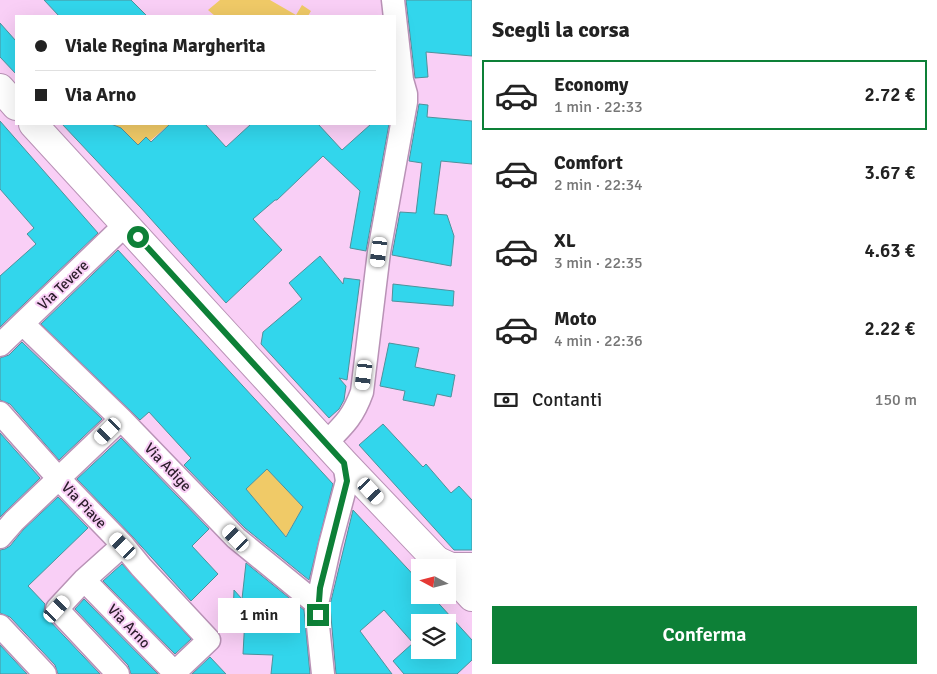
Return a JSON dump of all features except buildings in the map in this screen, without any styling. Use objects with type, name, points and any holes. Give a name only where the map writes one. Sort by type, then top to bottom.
[{"type":"main road","points":[[0,88],[15,105]]},
{"type":"main road","points":[[34,125],[344,463],[436,559]]},
{"type":"main road","points":[[456,567],[472,567]]},
{"type":"main road","points":[[456,580],[472,597]]},
{"type":"street","points":[[393,0],[395,15]]},
{"type":"street","points":[[326,443],[346,423],[356,408],[362,392],[379,252],[406,102],[396,27]]},
{"type":"street","name":"Via Tevere","points":[[0,345],[126,224]]},
{"type":"street","name":"Via Adige","points":[[24,324],[121,419],[236,538],[317,604]]},
{"type":"street","name":"Via Piave","points":[[0,413],[209,640],[174,673]]},
{"type":"street","points":[[0,537],[14,521],[121,419]]},
{"type":"street","points":[[323,674],[317,604],[347,481],[344,463]]},
{"type":"street","points":[[118,674],[57,609],[84,580],[123,546]]},
{"type":"street","name":"Via Arno","points":[[84,580],[174,673]]},
{"type":"street","points":[[0,626],[45,674]]},
{"type":"shaded area","points":[[220,0],[270,0],[296,15],[214,15],[208,10]]},
{"type":"shaded area","points":[[302,5],[311,11],[309,15],[296,15]]},
{"type":"shaded area","points":[[114,125],[169,125],[150,141],[146,137],[138,145],[121,128]]},
{"type":"shaded area","points":[[267,469],[303,507],[286,536],[246,489]]},
{"type":"route","points":[[138,237],[344,463],[347,481],[320,588],[317,604],[318,615]]}]
